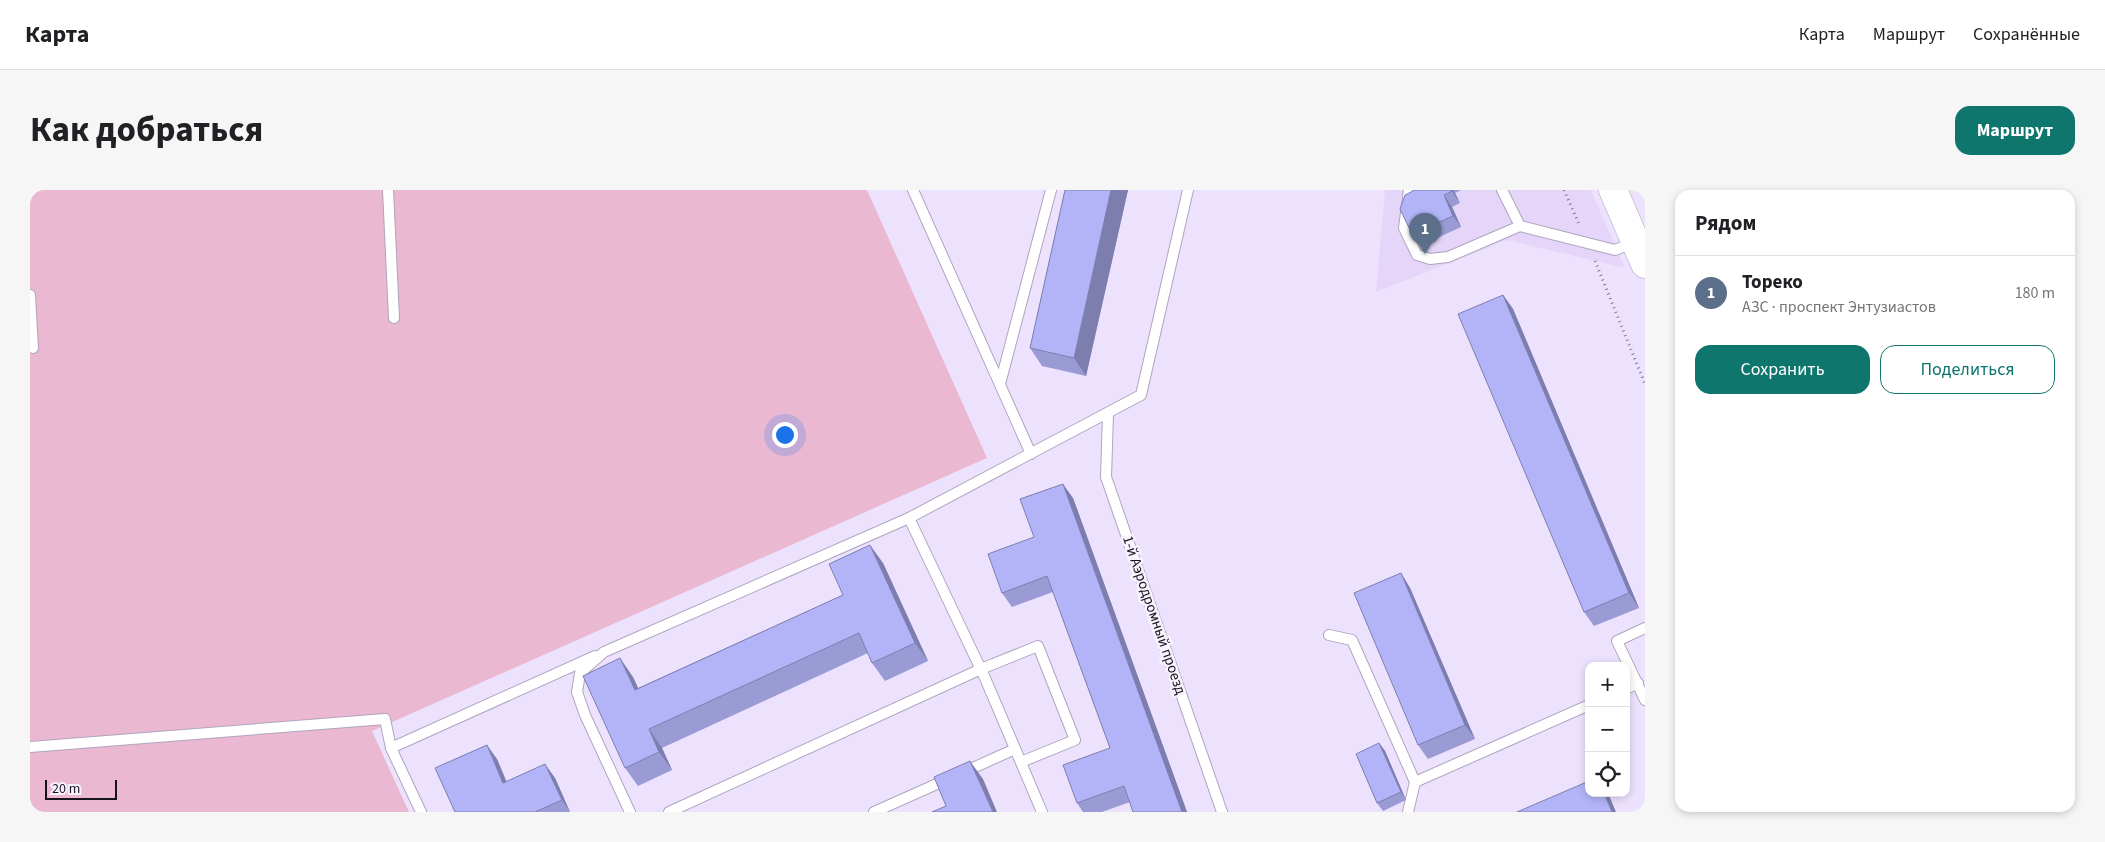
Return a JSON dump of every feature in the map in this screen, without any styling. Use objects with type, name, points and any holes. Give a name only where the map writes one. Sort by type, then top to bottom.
[{"type":"main road","points":[[1613,190],[1640,253]]},
{"type":"lane","points":[[388,190],[394,318]]},
{"type":"lane","points":[[915,190],[1031,454]]},
{"type":"lane","points":[[1000,384],[1051,190]]},
{"type":"lane","points":[[391,748],[909,518],[1141,395],[1188,190]]},
{"type":"lane","points":[[1409,190],[1404,228],[1417,255],[1430,259],[1448,257],[1520,226],[1615,250],[1640,253]]},
{"type":"lane","points":[[1502,190],[1520,226]]},
{"type":"lane","points":[[30,295],[33,348]]},
{"type":"lane","name":"1-й Аэродромный проезд","points":[[1108,414],[1106,477],[1222,812]]},
{"type":"lane","points":[[909,518],[981,669],[1042,812]]},
{"type":"lane","points":[[1645,628],[1616,641],[1645,700]]},
{"type":"lane","points":[[1329,635],[1352,640],[1415,782],[1408,812]]},
{"type":"lane","points":[[669,812],[981,669],[1038,646],[1076,740],[1021,762]]},
{"type":"lane","points":[[604,652],[580,673],[577,692],[585,715],[630,812]]},
{"type":"lane","points":[[1630,687],[1638,683]]},
{"type":"lane","points":[[1415,782],[1585,707]]},
{"type":"lane","points":[[30,747],[385,719],[391,748],[421,812]]},
{"type":"lane","points":[[874,812],[1015,749]]},
{"type":"path","points":[[1564,190],[1588,243],[1645,384]]},
{"type":"shaded area","points":[[30,190],[867,190],[987,458],[372,731],[409,812],[30,812]]},
{"type":"shaded area","points":[[1385,190],[1591,190],[1625,268],[1507,240],[1376,292]]},
{"type":"building","points":[[1065,190],[1111,190],[1074,358],[1030,348]]},
{"type":"building","points":[[1413,190],[1451,190],[1444,195],[1453,216],[1412,234],[1400,209],[1405,195]]},
{"type":"building","points":[[1503,295],[1629,593],[1584,612],[1458,314]]},
{"type":"building","points":[[1063,484],[1182,812],[1133,812],[1124,786],[1077,803],[1063,765],[1110,748],[1047,576],[1002,593],[988,554],[1034,537],[1020,499]]},
{"type":"building","points":[[870,545],[915,643],[872,663],[859,633],[649,729],[659,752],[625,768],[583,676],[620,658],[635,690],[843,595],[829,564]]},
{"type":"building","points":[[1401,573],[1465,725],[1418,745],[1354,593]]},
{"type":"building","points":[[1379,743],[1401,792],[1377,803],[1356,754]]},
{"type":"building","points":[[487,745],[503,783],[545,764],[562,800],[535,812],[455,812],[435,768]]},
{"type":"building","points":[[970,761],[993,812],[932,812],[946,806],[934,777]]},
{"type":"building","points":[[1585,783],[1585,797],[1606,797],[1612,812],[1517,812]]},
{"type":"place","name":"Тореко","points":[[1425,254]]}]
